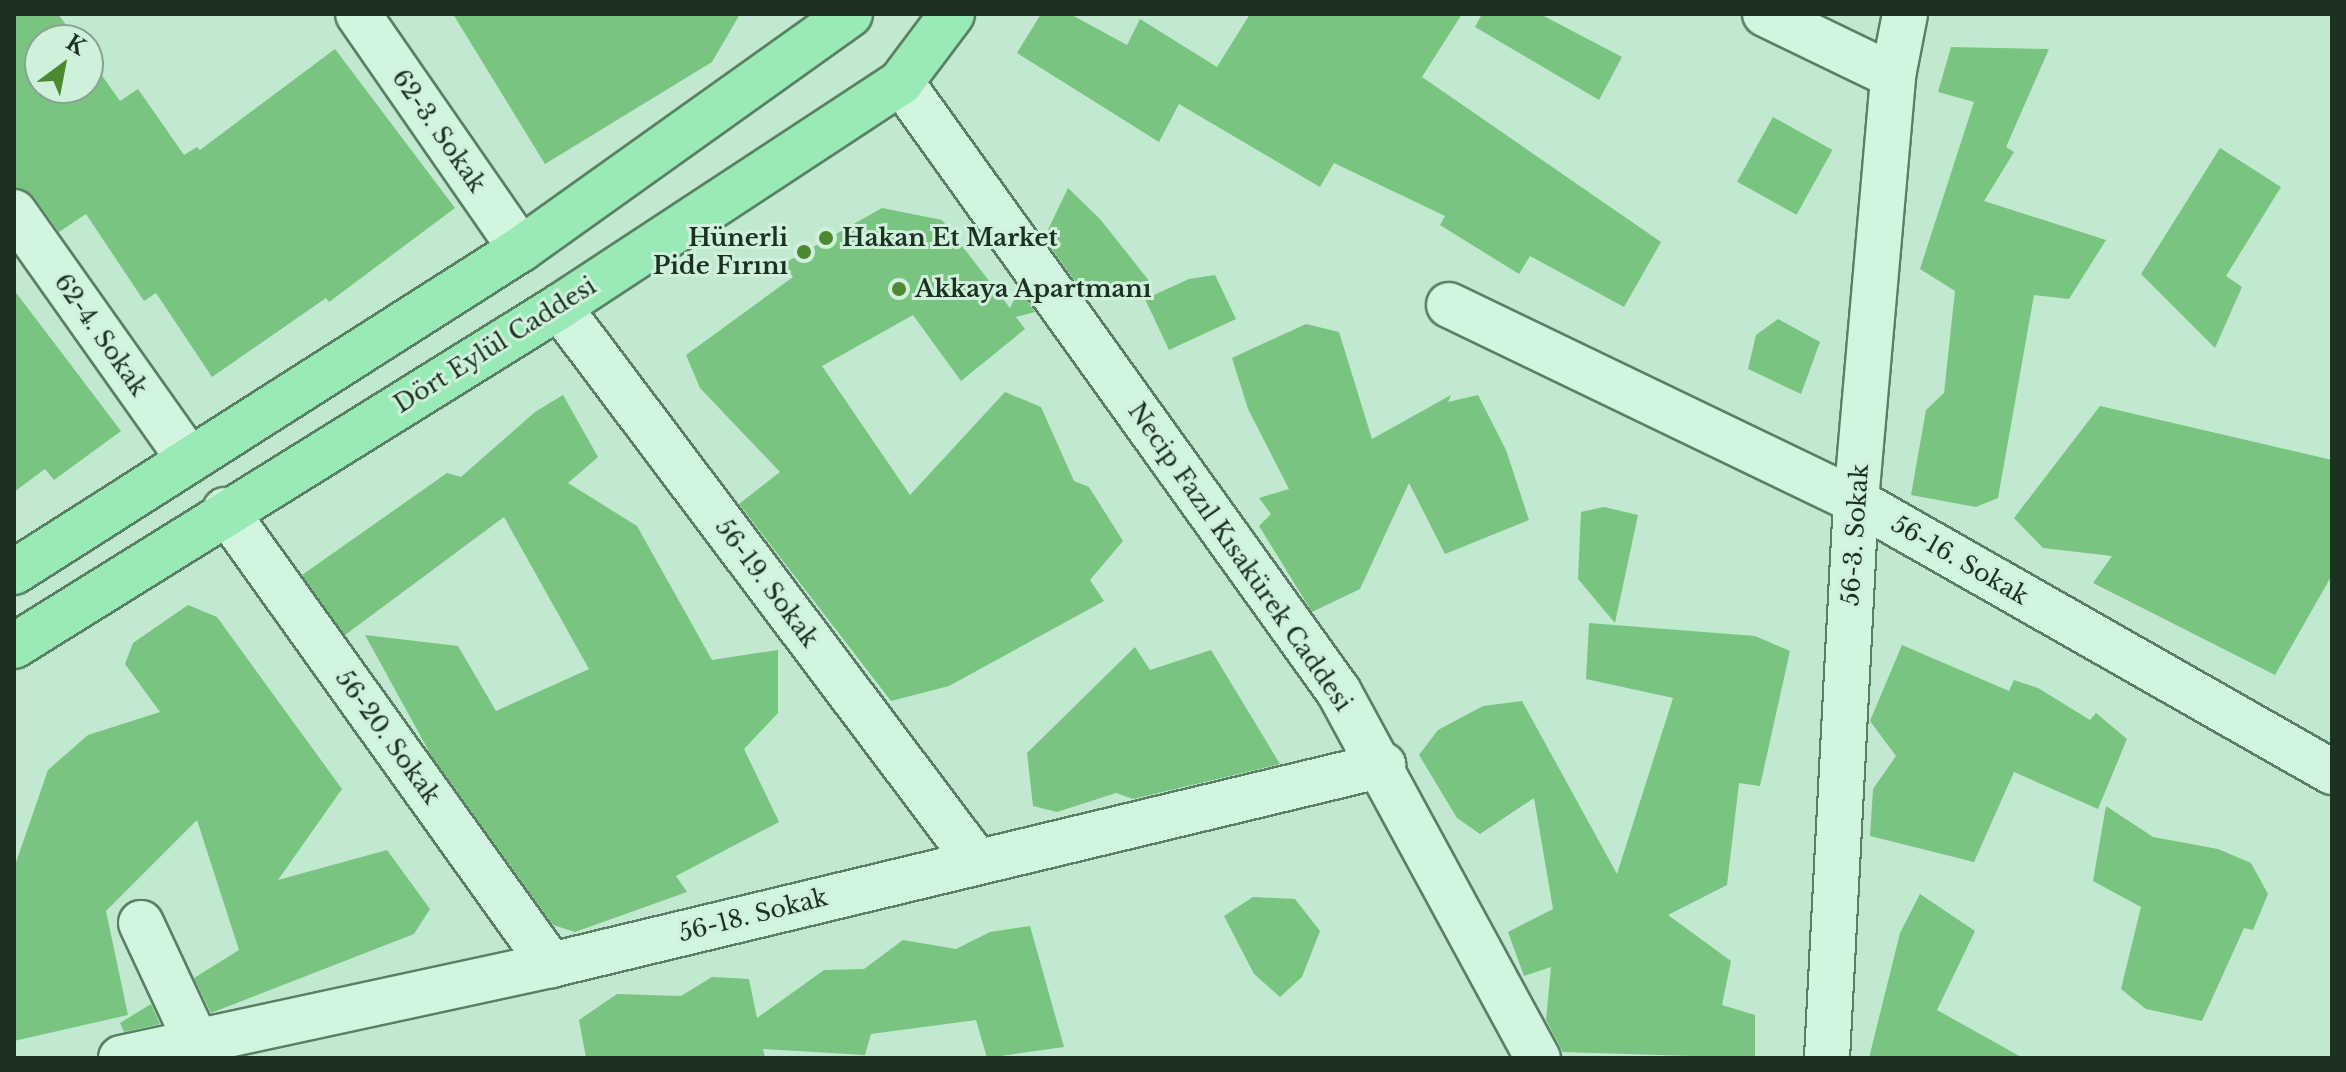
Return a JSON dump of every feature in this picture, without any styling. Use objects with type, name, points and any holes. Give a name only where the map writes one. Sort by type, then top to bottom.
[{"type":"main road","name":"Dört Eylül Caddesi","points":[[14,646],[225,510],[559,307],[901,82],[952,14]]},
{"type":"main road","points":[[14,572],[188,458],[521,249],[845,16]]},
{"type":"street","name":"62-3. Sokak","points":[[358,14],[521,249]]},
{"type":"street","points":[[1765,14],[1893,76]]},
{"type":"street","name":"56-3. Sokak","points":[[1827,1058],[1856,501],[1893,76],[1905,14]]},
{"type":"street","name":"Necip Fazıl Kısakürek Caddesi","points":[[901,82],[1339,692],[1383,765],[1538,1057]]},
{"type":"street","name":"62-4. Sokak","points":[[14,212],[188,458]]},
{"type":"street","name":"56-16. Sokak","points":[[1449,305],[1856,501],[2332,772]]},
{"type":"street","name":"56-19. Sokak","points":[[559,307],[975,859]]},
{"type":"street","name":"56-20. Sokak","points":[[225,510],[551,965]]},
{"type":"street","name":"56-18. Sokak","points":[[121,1058],[201,1050],[975,859],[1383,765]]},
{"type":"street","points":[[141,923],[201,1050]]},
{"type":"building","points":[[14,14],[58,14],[65,24],[24,24],[24,104],[104,104],[104,78],[120,101],[138,89],[184,155],[197,147],[200,150],[335,49],[455,208],[329,302],[326,298],[212,377],[156,293],[144,301],[86,214],[59,232],[34,197],[14,187]]},
{"type":"building","points":[[453,14],[740,14],[712,62],[545,164]]},
{"type":"building","points":[[1041,14],[1070,14],[1127,45],[1140,19],[1217,67],[1250,14],[1462,14],[1422,77],[1661,242],[1624,307],[1530,256],[1519,274],[1440,225],[1445,216],[1334,163],[1320,187],[1179,104],[1159,142],[1017,53]]},
{"type":"building","points":[[1482,14],[1540,14],[1622,57],[1599,100],[1475,27]]},
{"type":"building","points":[[1951,47],[2049,49],[2006,147],[2014,152],[1984,201],[2106,240],[2069,299],[2034,295],[1998,498],[1976,507],[1911,495],[1926,410],[1944,393],[1955,291],[1920,269],[1974,102],[1938,92]]},
{"type":"building","points":[[1773,117],[1832,150],[1797,215],[1737,182]]},
{"type":"building","points":[[2220,148],[2281,187],[2226,276],[2242,287],[2215,348],[2141,274]]},
{"type":"building","points":[[1068,188],[1100,219],[1150,282],[1087,298],[1044,238]]},
{"type":"building","points":[[882,208],[942,220],[1010,308],[1019,289],[1035,312],[1016,317],[1025,329],[961,381],[913,315],[822,366],[910,495],[1005,392],[1041,407],[1074,481],[1089,487],[1123,541],[1090,580],[1104,601],[949,686],[891,701],[739,504],[780,472],[700,388],[686,355],[793,277],[783,264]]},
{"type":"building","points":[[1215,275],[1236,319],[1169,350],[1145,299],[1189,279]]},
{"type":"building","points":[[14,290],[121,431],[54,480],[45,469],[14,492]]},
{"type":"building","points":[[1778,319],[1820,342],[1801,394],[1748,369],[1756,335]]},
{"type":"building","points":[[1306,324],[1339,332],[1372,439],[1451,395],[1448,402],[1478,395],[1506,450],[1529,520],[1445,554],[1409,483],[1360,589],[1312,612],[1259,526],[1271,514],[1259,498],[1289,489],[1248,409],[1232,358]]},
{"type":"building","points":[[563,395],[598,457],[568,483],[637,526],[712,660],[778,650],[778,713],[744,749],[779,822],[676,876],[687,892],[575,932],[553,925],[431,755],[365,635],[458,646],[496,711],[589,669],[504,517],[345,635],[302,575],[447,473],[461,477],[535,412]]},
{"type":"building","points":[[2100,406],[2332,460],[2332,575],[2275,675],[2093,583],[2112,556],[2043,548],[2014,518]]},
{"type":"building","points":[[1604,507],[1638,515],[1615,623],[1578,579],[1581,512]]},
{"type":"building","points":[[188,605],[217,617],[342,789],[278,880],[387,850],[430,909],[414,934],[211,1013],[194,978],[239,950],[197,820],[106,911],[128,1015],[14,1041],[14,868],[48,770],[88,735],[160,712],[125,664],[133,643]]},
{"type":"building","points":[[1589,623],[1755,636],[1790,651],[1760,786],[1739,783],[1727,885],[1668,915],[1731,961],[1722,1005],[1755,1015],[1755,1058],[1563,1052],[1546,1020],[1551,967],[1524,976],[1508,932],[1553,909],[1534,798],[1480,834],[1457,818],[1419,755],[1438,730],[1483,706],[1522,701],[1617,874],[1673,698],[1586,679]]},
{"type":"building","points":[[1902,645],[2009,691],[2014,680],[2038,688],[2090,720],[2096,713],[2127,739],[2098,809],[2014,772],[1974,862],[1870,836],[1873,789],[1896,756],[1870,721]]},
{"type":"building","points":[[1135,647],[1150,670],[1211,650],[1280,764],[1133,799],[1116,793],[1057,812],[1033,806],[1027,753]]},
{"type":"building","points":[[2106,806],[2153,837],[2218,849],[2251,863],[2268,894],[2253,930],[2244,928],[2202,1021],[2146,1009],[2121,989],[2141,907],[2093,881]]},
{"type":"building","points":[[1920,894],[1975,931],[1937,1010],[2023,1058],[1869,1058],[1900,933]]},
{"type":"building","points":[[1253,897],[1295,899],[1320,931],[1302,977],[1280,997],[1254,974],[1224,916]]},
{"type":"building","points":[[1030,926],[1064,1047],[987,1058],[976,1020],[871,1034],[865,1055],[763,1049],[765,1058],[586,1058],[579,1020],[617,994],[681,996],[712,977],[749,979],[757,1018],[824,970],[864,969],[903,940],[956,949],[990,932]]},
{"type":"building","points":[[151,1004],[160,1024],[124,1032],[120,1023]]},
{"type":"place","name":"Hakan Et Market","points":[[826,238]]},
{"type":"place","name":"Hünerli Pide Fırını","points":[[804,252]]},
{"type":"place","name":"Akkaya Apartmanı","points":[[899,289]]}]
